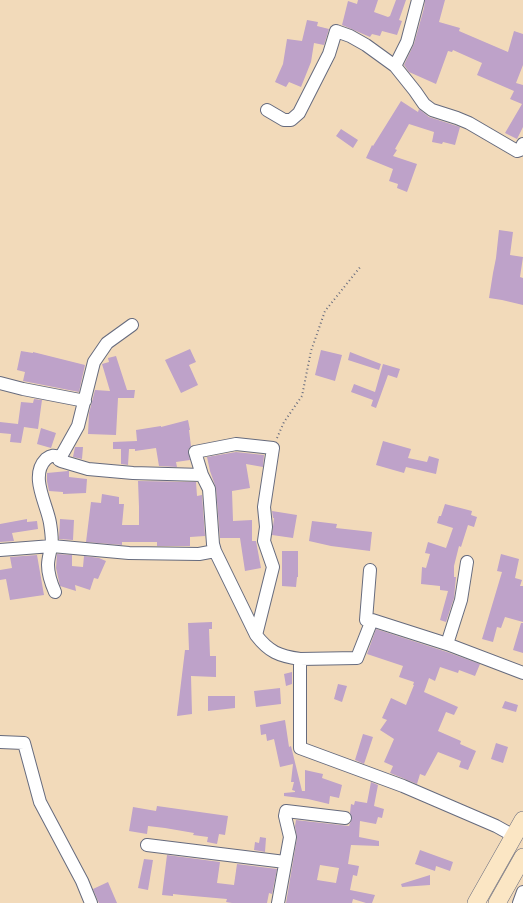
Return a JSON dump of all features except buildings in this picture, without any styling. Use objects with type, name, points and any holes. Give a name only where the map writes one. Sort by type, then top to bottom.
[{"type":"main road","points":[[476,903],[523,820]]},
{"type":"main road","points":[[497,903],[523,857]]},
{"type":"street","points":[[395,66],[407,42],[418,0]]},
{"type":"street","points":[[266,110],[284,120],[292,120],[299,113],[329,54],[336,31],[350,36],[366,45],[395,66],[424,104],[432,110],[469,123],[517,151],[520,150],[523,144]]},
{"type":"street","points":[[132,325],[107,343],[94,362],[78,426],[59,460],[61,462],[88,469],[133,473],[202,475]]},
{"type":"street","points":[[0,382],[23,389],[85,401]]},
{"type":"street","points":[[256,635],[273,567],[264,541],[266,527],[264,507],[273,448],[236,444],[195,452],[202,475],[209,489],[213,544],[215,551],[256,635],[264,645],[281,656],[300,660],[357,658],[372,620]]},
{"type":"street","points":[[55,592],[51,582],[48,565],[52,546],[50,523],[38,476],[41,466],[46,459],[51,455],[60,457]]},
{"type":"street","points":[[0,550],[52,546],[129,553],[199,554],[215,551]]},
{"type":"street","points":[[447,644],[461,600],[467,562]]},
{"type":"street","points":[[370,570],[366,620],[372,620],[447,644],[523,673]]},
{"type":"street","points":[[300,660],[300,748],[403,786],[496,826],[514,836]]},
{"type":"street","points":[[0,742],[24,743],[40,802],[82,882],[91,903]]},
{"type":"street","points":[[278,903],[290,837],[285,816],[286,811],[345,818]]},
{"type":"street","points":[[147,845],[285,862]]},
{"type":"street","points":[[519,903],[523,892]]},
{"type":"path","points":[[273,448],[284,422],[302,396],[311,351],[325,311],[362,266]]}]
